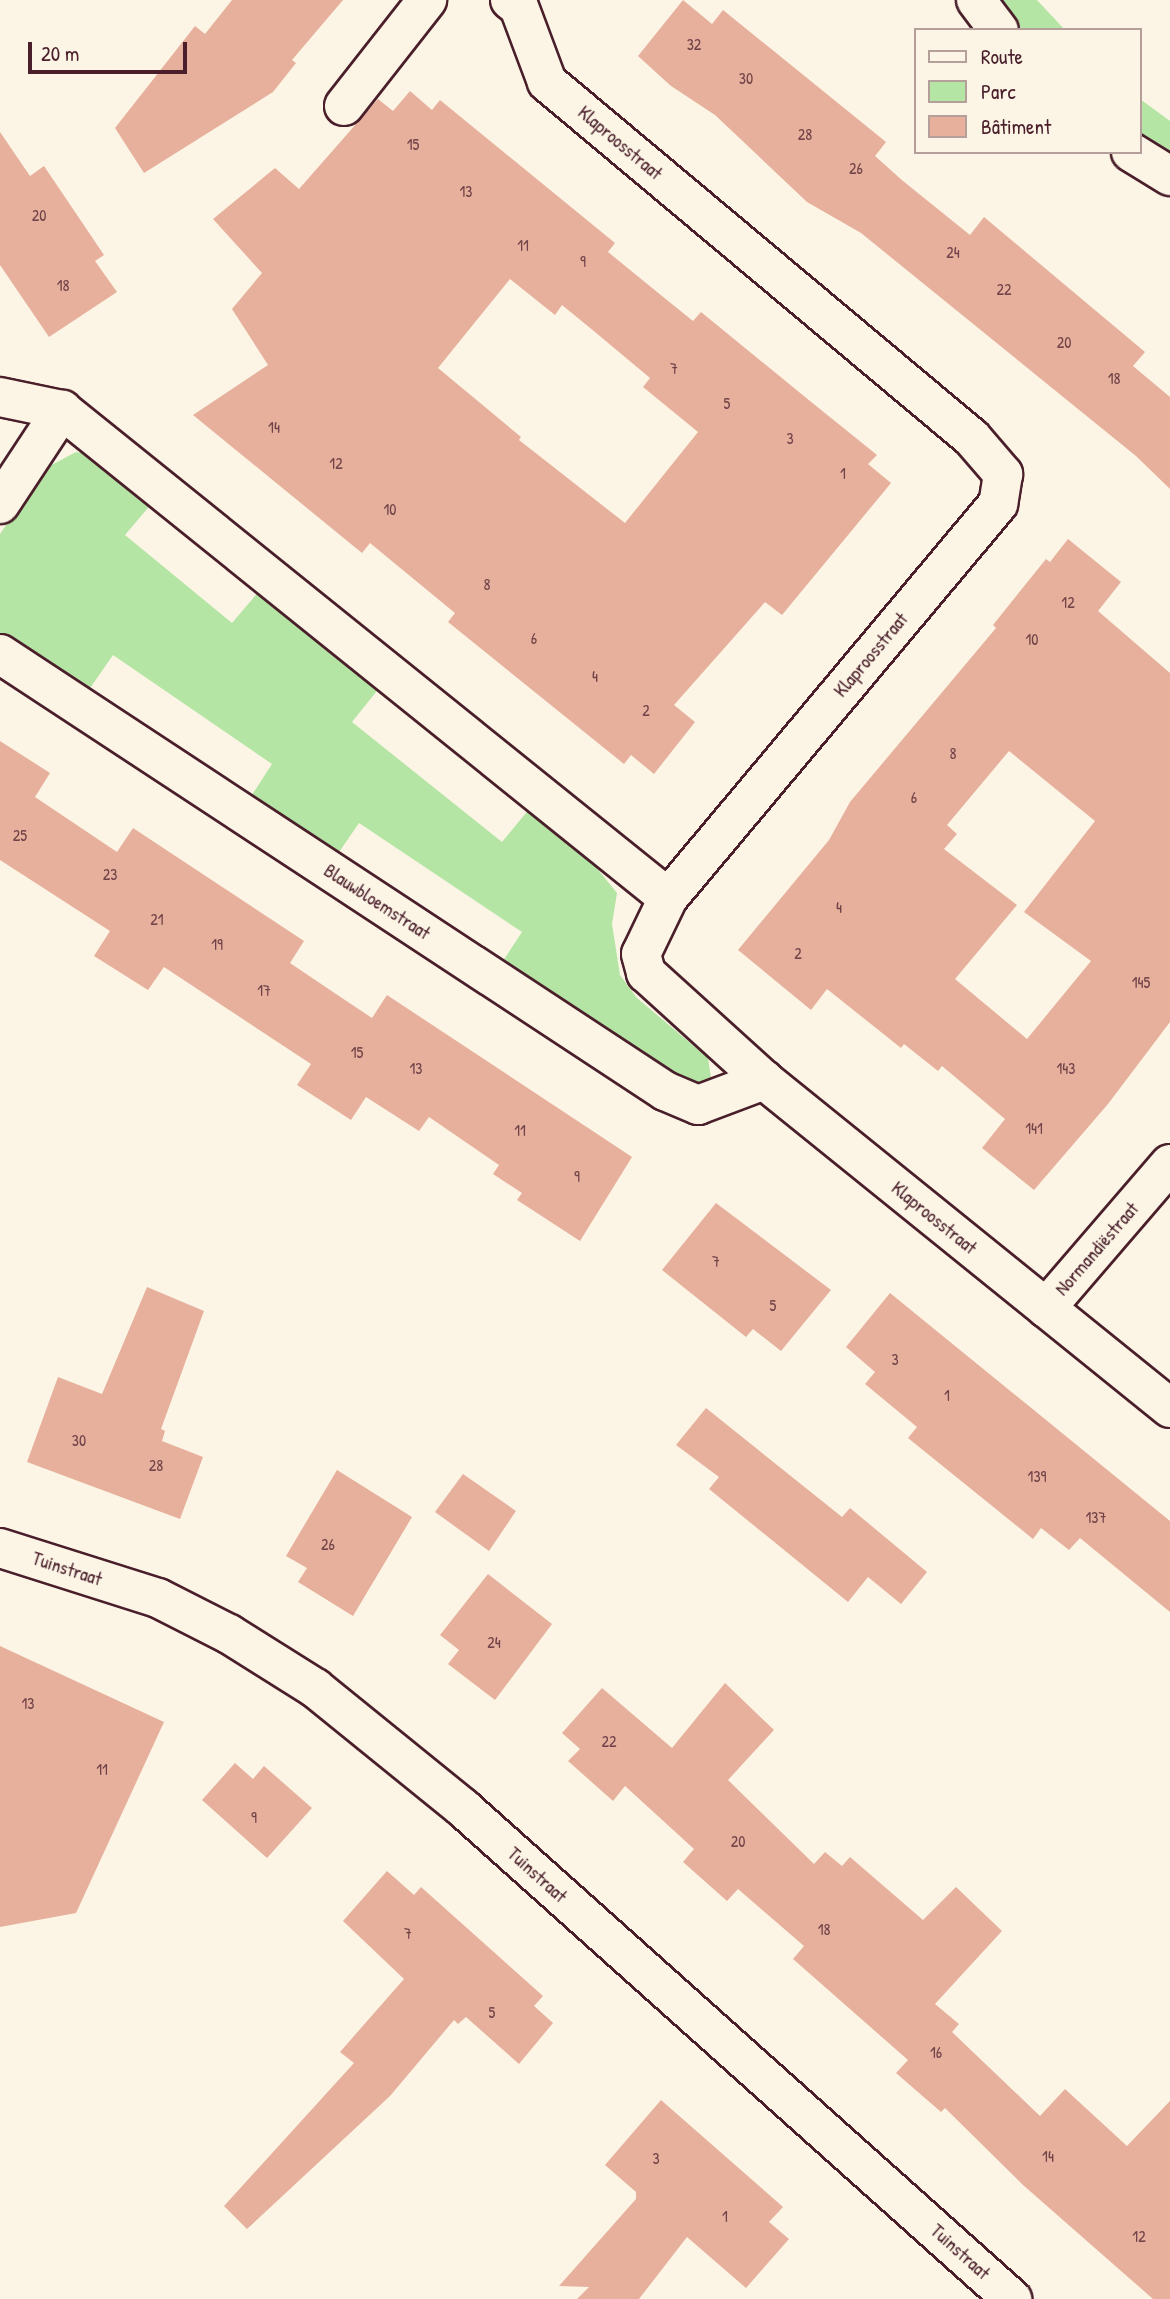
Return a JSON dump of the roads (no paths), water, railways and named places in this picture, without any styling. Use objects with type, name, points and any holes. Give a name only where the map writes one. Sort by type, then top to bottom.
[{"type":"street","points":[[344,106],[427,0]]},
{"type":"street","name":"Klaproosstraat","points":[[510,0],[519,7],[547,82],[972,438],[1003,474],[998,504],[668,898],[641,954],[646,973],[764,1080],[1046,1308]]},
{"type":"street","points":[[976,0],[997,28]]},
{"type":"street","points":[[1134,154],[1170,176]]},
{"type":"street","points":[[0,397],[62,410],[668,898]]},
{"type":"street","points":[[0,504],[62,410]]},
{"type":"street","name":"Blauwbloemstraat","points":[[0,654],[665,1091],[698,1105],[764,1080]]},
{"type":"street","name":"Normandiëstraat","points":[[1170,1164],[1046,1308],[1170,1408]]},
{"type":"street","name":"Tuinstraat","points":[[0,1548],[158,1598],[229,1633],[315,1688],[463,1808],[988,2292]]}]
